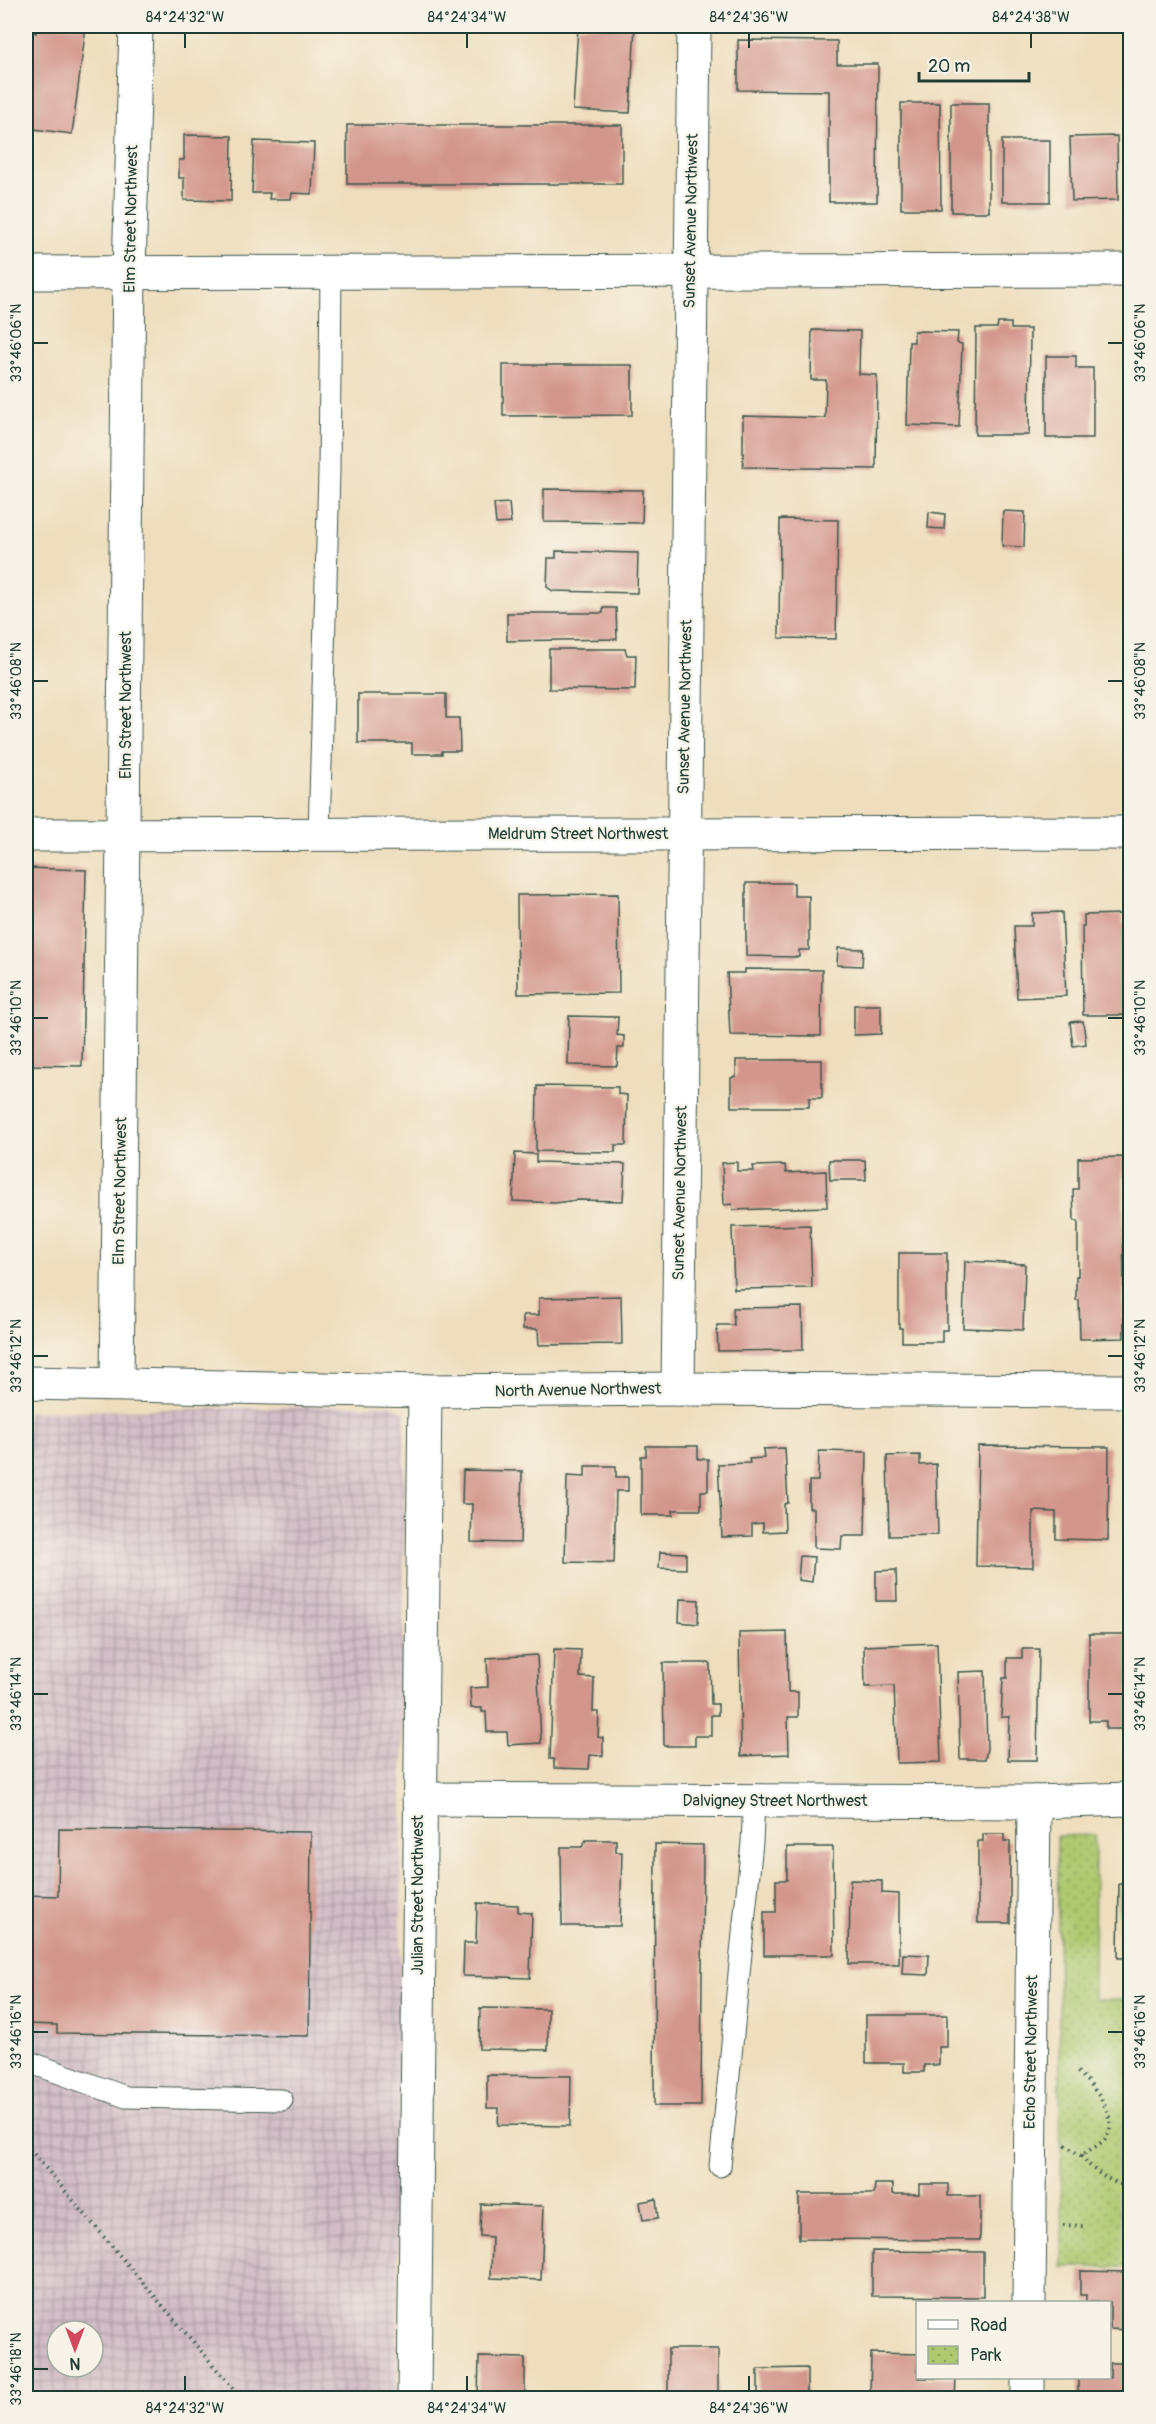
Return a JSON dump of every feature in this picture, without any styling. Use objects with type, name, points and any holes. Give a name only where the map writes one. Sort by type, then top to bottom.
[{"type":"street","name":"Elm Street Northwest","points":[[117,1384],[125,835],[129,271],[136,26]]},
{"type":"street","name":"Sunset Avenue Northwest","points":[[678,1389],[694,26]]},
{"type":"street","points":[[26,273],[1131,270]]},
{"type":"street","name":"Meldrum Street Northwest","points":[[26,835],[1131,833]]},
{"type":"street","name":"North Avenue Northwest","points":[[26,1383],[425,1391],[678,1389],[1131,1391]]},
{"type":"street","name":"Julian Street Northwest","points":[[414,2398],[425,1391]]},
{"type":"street","name":"Dalvigney Street Northwest","points":[[419,1799],[1034,1802],[1131,1799]]},
{"type":"street","name":"Echo Street Northwest","points":[[1029,2301],[1034,1802]]},
{"type":"street","points":[[1028,2379],[1028,2398]]},
{"type":"lane","points":[[319,835],[329,472],[331,271]]},
{"type":"lane","points":[[720,2166],[751,1854],[754,1801]]},
{"type":"lane","points":[[26,2061],[126,2097],[282,2100]]},
{"type":"path","points":[[1075,2070],[1086,2078],[1101,2098],[1110,2128],[1106,2138],[1081,2156]]},
{"type":"path","points":[[26,2145],[241,2398]]},
{"type":"path","points":[[1065,2145],[1081,2156],[1093,2171],[1131,2188]]},
{"type":"path","points":[[1055,2225],[1083,2226]]},
{"type":"shaded area","points":[[389,1405],[405,1412],[397,2398],[26,2398],[26,1412]]},
{"type":"green space","points":[[1095,1835],[1094,2000],[1130,2000],[1130,2267],[1062,2267],[1057,1836]]},
{"type":"building","points":[[37,26],[86,26],[72,134],[26,128],[26,90],[33,32],[36,33]]},
{"type":"building","points":[[578,26],[635,26],[630,113],[573,110]]},
{"type":"building","points":[[738,40],[837,41],[837,64],[878,64],[877,202],[829,202],[829,91],[738,90]]},
{"type":"building","points":[[901,103],[940,103],[941,209],[901,209]]},
{"type":"building","points":[[951,103],[989,103],[989,212],[951,212]]},
{"type":"building","points":[[347,125],[622,125],[622,184],[347,184]]},
{"type":"building","points":[[184,135],[232,136],[231,201],[184,200],[184,178],[179,178],[179,160],[184,160]]},
{"type":"building","points":[[1117,136],[1118,200],[1072,201],[1070,137]]},
{"type":"building","points":[[1002,140],[1050,140],[1050,202],[1002,202]]},
{"type":"building","points":[[254,141],[314,143],[312,194],[292,193],[291,199],[269,199],[270,193],[252,193]]},
{"type":"building","points":[[998,323],[1011,323],[1011,329],[1030,329],[1029,435],[975,435],[976,328],[997,328]]},
{"type":"building","points":[[812,330],[860,331],[859,374],[877,375],[876,469],[743,467],[743,416],[825,418],[826,380],[811,380]]},
{"type":"building","points":[[914,331],[958,332],[957,343],[962,344],[959,427],[907,425],[909,342],[914,342]]},
{"type":"building","points":[[1046,356],[1076,356],[1076,368],[1093,368],[1093,438],[1046,438]]},
{"type":"building","points":[[503,365],[632,365],[632,415],[503,416]]},
{"type":"building","points":[[544,489],[643,490],[642,523],[544,522]]},
{"type":"building","points":[[509,503],[511,523],[496,524],[494,504]]},
{"type":"building","points":[[1003,511],[1025,512],[1024,547],[1002,546]]},
{"type":"building","points":[[929,512],[945,514],[944,529],[928,528]]},
{"type":"building","points":[[780,519],[838,520],[836,639],[779,638]]},
{"type":"building","points":[[556,551],[638,553],[637,593],[553,591],[547,587],[548,558],[556,558]]},
{"type":"building","points":[[603,608],[616,608],[617,639],[507,641],[507,613],[603,613]]},
{"type":"building","points":[[549,649],[625,649],[627,655],[636,655],[635,690],[549,689]]},
{"type":"building","points":[[358,694],[446,694],[446,718],[459,718],[460,751],[442,751],[442,754],[412,754],[412,743],[358,743]]},
{"type":"building","points":[[26,868],[86,870],[82,1066],[26,1065]]},
{"type":"building","points":[[746,883],[794,883],[794,896],[809,896],[809,950],[799,950],[799,957],[746,956]]},
{"type":"building","points":[[618,894],[619,993],[518,994],[517,895]]},
{"type":"building","points":[[1062,912],[1066,996],[1017,998],[1014,926],[1032,926],[1032,913]]},
{"type":"building","points":[[1123,914],[1123,923],[1126,923],[1127,1015],[1083,1015],[1082,926],[1084,926],[1084,915]]},
{"type":"building","points":[[838,948],[863,949],[862,966],[837,965]]},
{"type":"building","points":[[745,969],[822,970],[821,1036],[730,1035],[727,973],[745,973]]},
{"type":"building","points":[[854,1005],[881,1005],[881,1034],[854,1035]]},
{"type":"building","points":[[569,1016],[618,1017],[617,1035],[624,1036],[624,1048],[618,1048],[617,1066],[568,1065]]},
{"type":"building","points":[[1083,1021],[1086,1044],[1073,1046],[1070,1022]]},
{"type":"building","points":[[736,1060],[822,1060],[822,1098],[809,1098],[809,1107],[731,1107],[731,1078],[736,1076]]},
{"type":"building","points":[[537,1086],[618,1087],[618,1094],[627,1095],[626,1145],[615,1145],[615,1152],[536,1151]]},
{"type":"building","points":[[515,1153],[536,1154],[536,1162],[625,1164],[623,1201],[577,1200],[555,1203],[513,1201]]},
{"type":"building","points":[[1123,1157],[1124,1338],[1080,1339],[1079,1300],[1076,1300],[1078,1221],[1074,1221],[1073,1189],[1078,1189],[1078,1158]]},
{"type":"building","points":[[829,1160],[865,1160],[866,1180],[830,1180]]},
{"type":"building","points":[[737,1162],[737,1171],[754,1171],[753,1166],[785,1165],[786,1173],[826,1171],[827,1207],[733,1210],[732,1204],[724,1205],[722,1163]]},
{"type":"building","points":[[810,1225],[812,1288],[734,1289],[732,1227]]},
{"type":"building","points":[[899,1253],[947,1253],[947,1330],[942,1330],[942,1342],[902,1342],[902,1328],[899,1328]]},
{"type":"building","points":[[965,1261],[1025,1264],[1023,1330],[963,1328]]},
{"type":"building","points":[[621,1296],[622,1344],[539,1345],[538,1329],[523,1329],[523,1315],[539,1315],[539,1298]]},
{"type":"building","points":[[802,1307],[803,1350],[718,1351],[717,1325],[734,1325],[733,1308]]},
{"type":"building","points":[[646,1446],[698,1446],[698,1459],[708,1459],[708,1491],[701,1491],[701,1510],[673,1510],[673,1515],[641,1515],[641,1456],[646,1456]]},
{"type":"building","points":[[978,1446],[1109,1447],[1108,1540],[1056,1539],[1056,1512],[1033,1511],[1033,1567],[976,1566]]},
{"type":"building","points":[[785,1448],[788,1503],[784,1504],[785,1531],[763,1532],[763,1523],[752,1524],[752,1536],[722,1537],[718,1464],[750,1463],[749,1459],[764,1458],[763,1449]]},
{"type":"building","points":[[819,1451],[867,1452],[865,1536],[842,1536],[841,1549],[814,1548],[814,1508],[809,1508],[809,1481],[818,1481]]},
{"type":"building","points":[[920,1455],[920,1465],[936,1464],[938,1535],[889,1536],[887,1456]]},
{"type":"building","points":[[585,1466],[616,1466],[616,1477],[628,1477],[628,1491],[616,1491],[614,1563],[565,1562],[567,1476],[585,1477]]},
{"type":"building","points":[[463,1470],[522,1471],[520,1543],[471,1542],[472,1504],[462,1504]]},
{"type":"building","points":[[660,1552],[686,1553],[686,1569],[659,1568]]},
{"type":"building","points":[[800,1556],[814,1557],[812,1582],[798,1580]]},
{"type":"building","points":[[896,1570],[897,1601],[876,1601],[876,1571]]},
{"type":"building","points":[[680,1599],[699,1600],[698,1624],[679,1622]]},
{"type":"building","points":[[787,1632],[788,1692],[798,1692],[798,1717],[788,1717],[789,1754],[741,1756],[739,1633]]},
{"type":"building","points":[[1089,1634],[1130,1634],[1130,1729],[1106,1729],[1106,1721],[1089,1721]]},
{"type":"building","points":[[937,1643],[941,1762],[897,1763],[894,1686],[865,1687],[864,1646]]},
{"type":"building","points":[[554,1649],[581,1650],[580,1677],[594,1678],[593,1712],[599,1712],[598,1737],[603,1738],[603,1756],[590,1755],[589,1769],[554,1768],[554,1759],[550,1759]]},
{"type":"building","points":[[1022,1649],[1039,1649],[1037,1760],[1008,1760],[1009,1717],[1001,1717],[1003,1678],[1007,1678],[1007,1658],[1022,1658]]},
{"type":"building","points":[[537,1655],[541,1743],[508,1745],[507,1732],[487,1732],[486,1712],[482,1712],[482,1708],[471,1708],[470,1688],[488,1687],[487,1658]]},
{"type":"building","points":[[663,1663],[710,1663],[711,1704],[718,1704],[718,1715],[711,1715],[711,1736],[695,1736],[695,1746],[664,1746]]},
{"type":"building","points":[[985,1671],[987,1749],[985,1759],[960,1759],[958,1672]]},
{"type":"building","points":[[59,1829],[311,1832],[309,2036],[57,2033],[57,2025],[26,2024],[26,1895],[58,1896]]},
{"type":"building","points":[[983,1834],[1004,1834],[1004,1841],[1010,1841],[1010,1923],[978,1923],[978,1841],[983,1841]]},
{"type":"building","points":[[586,1840],[616,1840],[616,1852],[622,1852],[620,1926],[562,1926],[561,1847],[582,1847]]},
{"type":"building","points":[[655,1844],[703,1845],[701,2106],[654,2106]]},
{"type":"building","points":[[787,1847],[833,1847],[834,1955],[764,1955],[764,1912],[776,1912],[776,1880],[787,1880]]},
{"type":"building","points":[[850,1880],[882,1881],[882,1893],[899,1894],[899,1964],[849,1964]]},
{"type":"building","points":[[1119,1884],[1130,1884],[1130,1958],[1118,1958]]},
{"type":"building","points":[[477,1903],[518,1905],[518,1912],[532,1913],[530,1978],[463,1976],[464,1943],[476,1943]]},
{"type":"building","points":[[903,1954],[929,1955],[928,1975],[902,1974]]},
{"type":"building","points":[[480,2008],[548,2009],[548,2050],[479,2049]]},
{"type":"building","points":[[866,2015],[947,2015],[947,2047],[939,2047],[939,2065],[924,2065],[924,2072],[904,2072],[904,2063],[866,2063]]},
{"type":"building","points":[[487,2075],[571,2076],[570,2126],[498,2125],[499,2108],[487,2108]]},
{"type":"building","points":[[875,2184],[893,2184],[893,2194],[919,2194],[919,2184],[948,2184],[948,2196],[980,2196],[980,2240],[799,2239],[799,2194],[874,2194]]},
{"type":"building","points":[[656,2199],[658,2218],[643,2220],[640,2202]]},
{"type":"building","points":[[481,2204],[544,2206],[541,2280],[491,2278],[492,2237],[480,2236]]},
{"type":"building","points":[[872,2251],[983,2252],[983,2297],[872,2296]]},
{"type":"building","points":[[1080,2271],[1130,2272],[1130,2330],[1111,2329],[1111,2301],[1086,2301],[1086,2295],[1080,2295]]},
{"type":"building","points":[[668,2349],[718,2349],[718,2398],[668,2398]]},
{"type":"building","points":[[871,2353],[916,2354],[916,2379],[956,2379],[955,2398],[870,2398]]},
{"type":"building","points":[[479,2357],[525,2358],[525,2398],[478,2398]]},
{"type":"building","points":[[1111,2363],[1130,2363],[1130,2398],[1078,2396],[1078,2379],[1111,2379]]},
{"type":"building","points":[[807,2368],[807,2398],[758,2398],[758,2369]]}]
